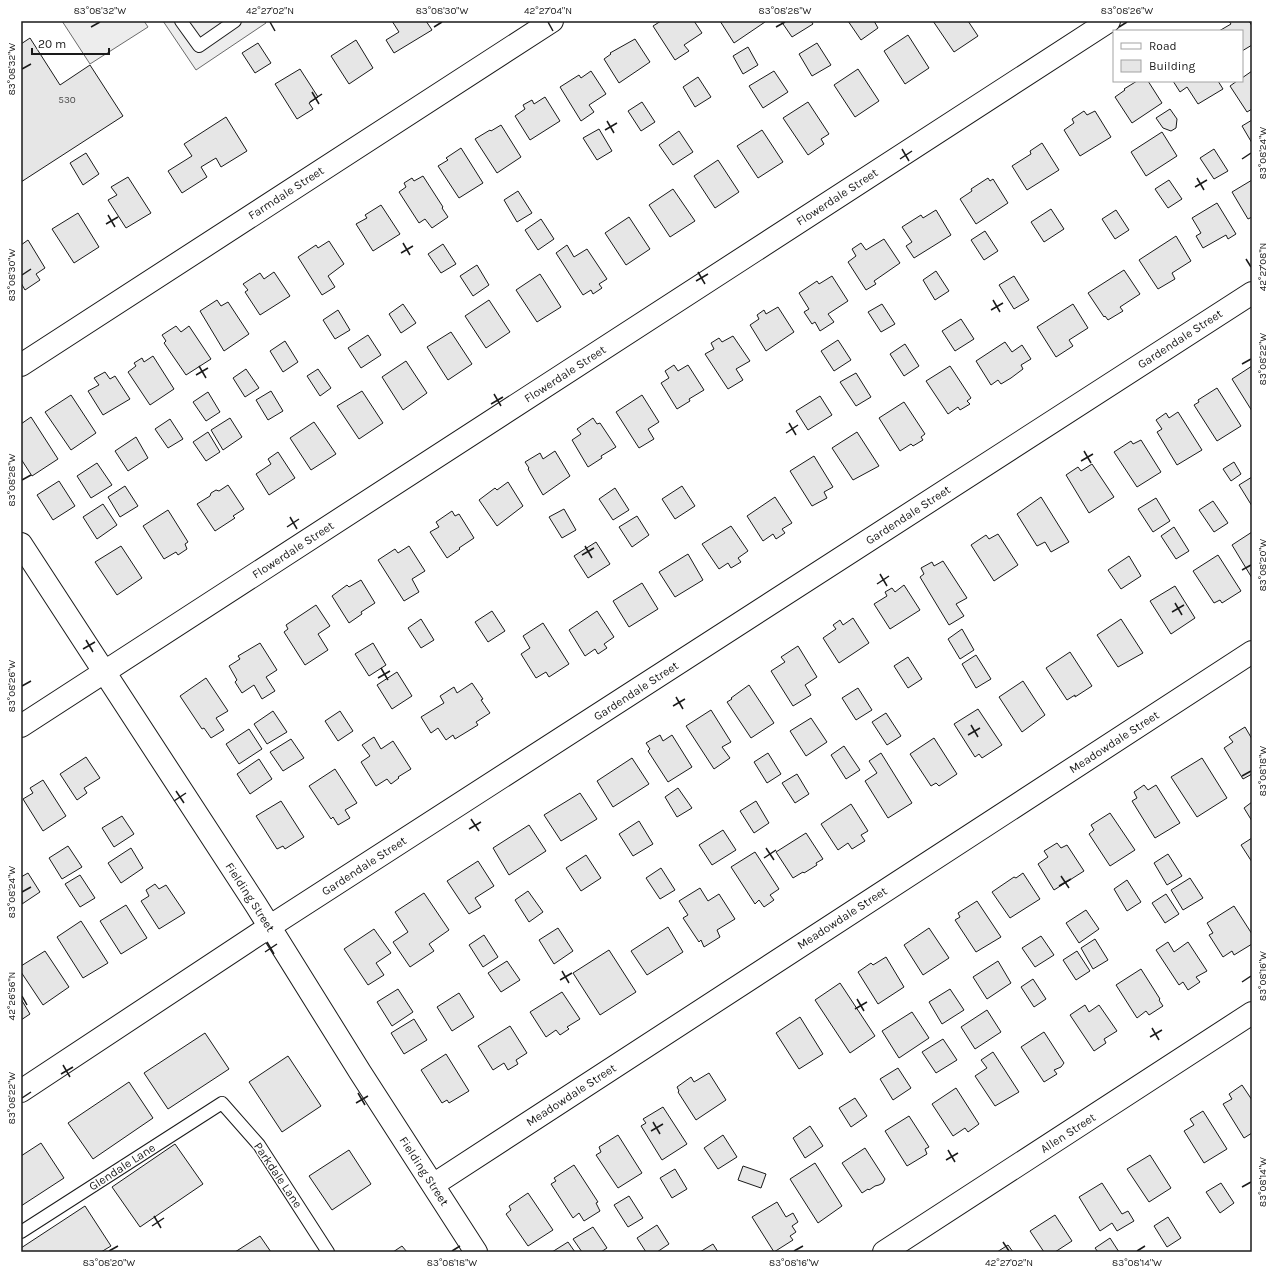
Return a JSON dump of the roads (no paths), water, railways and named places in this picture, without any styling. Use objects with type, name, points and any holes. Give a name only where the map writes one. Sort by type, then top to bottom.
[{"type":"street","name":"Farmdale Street","points":[[21,365],[552,21]]},
{"type":"street","name":"Flowerdale Street","points":[[21,726],[1109,21]]},
{"type":"street","name":"Gardendale Street","points":[[21,1091],[269,927],[1252,292]]},
{"type":"street","name":"Fielding Street","points":[[21,544],[269,927],[476,1252]]},
{"type":"street","name":"Meadowdale Street","points":[[433,1185],[1252,652]]},
{"type":"street","name":"Allen Street","points":[[884,1252],[1252,1013]]},
{"type":"lane","points":[[181,21],[199,46],[235,21]]},
{"type":"lane","name":"Glendale Lane","points":[[21,1232],[222,1103]]},
{"type":"lane","name":"Parkdale Lane","points":[[222,1103],[260,1145],[328,1252]]}]
